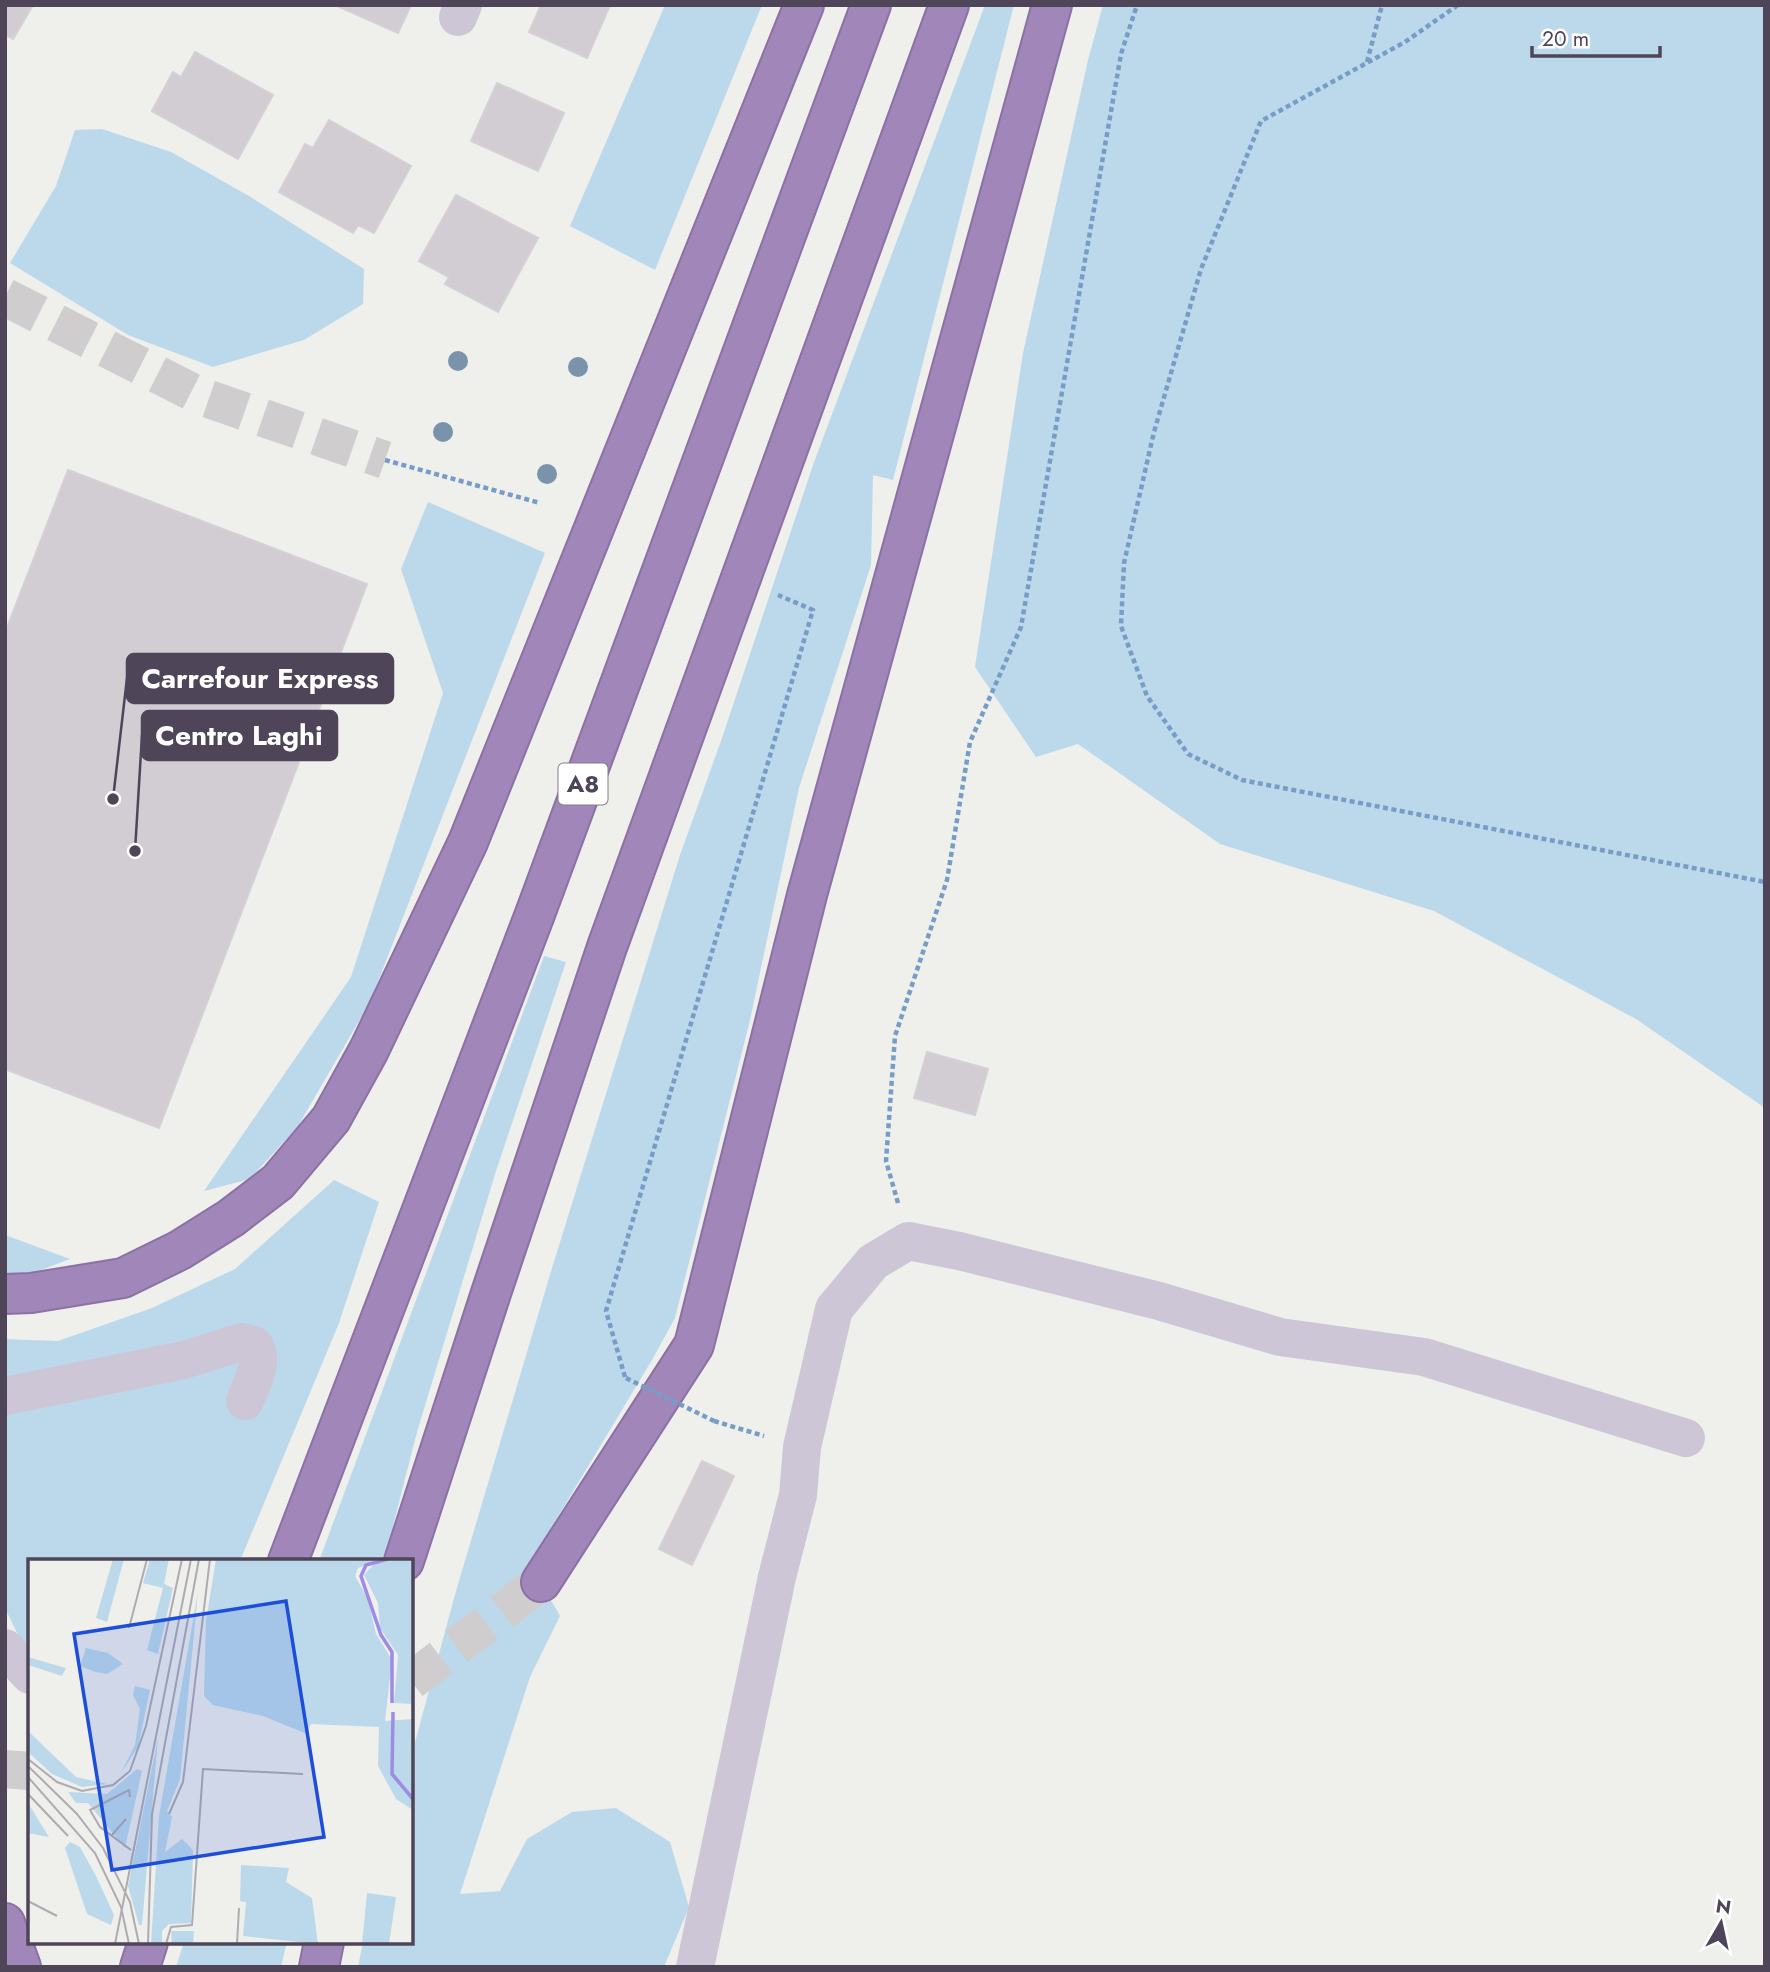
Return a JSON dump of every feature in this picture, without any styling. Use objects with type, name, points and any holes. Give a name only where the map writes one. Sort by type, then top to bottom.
[{"type":"highway","points":[[5,1294],[31,1293],[123,1278],[180,1251],[231,1218],[278,1182],[331,1119],[369,1050],[468,842],[804,5]]},
{"type":"highway","name":"A8","points":[[289,1559],[540,901],[871,5]]},
{"type":"highway","points":[[405,1559],[607,947],[948,5]]},
{"type":"highway","points":[[541,1582],[694,1345],[807,895],[1052,5]]},
{"type":"highway","points":[[5,1923],[20,1967]]},
{"type":"highway","points":[[139,1967],[147,1944]]},
{"type":"highway","points":[[319,1967],[324,1944]]},
{"type":"lane","points":[[695,1967],[777,1577],[799,1495],[802,1447],[834,1309],[873,1262],[908,1241],[959,1251],[1147,1298],[1280,1337],[1424,1357],[1686,1438]]},
{"type":"lane","points":[[5,1396],[184,1360],[241,1342],[254,1345],[260,1353],[245,1401]]},
{"type":"lane","points":[[5,1648],[28,1673]]},
{"type":"path","points":[[908,1241],[887,1161],[895,1036],[947,880],[970,742],[1021,627],[1121,54],[1137,5]]},
{"type":"path","points":[[1367,63],[1382,5]]},
{"type":"path","points":[[1458,5],[1405,42],[1261,121],[1201,269],[1154,432],[1124,563],[1121,626],[1147,696],[1188,754],[1242,780],[1765,882]]},
{"type":"path","points":[[385,460],[540,503]]},
{"type":"path","points":[[774,593],[813,610],[606,1311],[626,1377],[714,1422],[802,1447]]},
{"type":"shaded area","points":[[665,5],[762,5],[655,270],[570,226]]},
{"type":"shaded area","points":[[985,5],[1014,5],[893,480],[873,475],[871,565],[799,788],[750,1020],[675,1318],[530,1563],[560,1616],[530,1677],[460,1894],[500,1891],[527,1839],[572,1812],[616,1808],[670,1842],[689,1907],[664,1967],[358,1967],[363,1944],[413,1944],[413,1750],[456,1591],[552,1268],[680,855],[813,465]]},
{"type":"shaded area","points":[[1103,5],[1765,5],[1765,1108],[1636,1019],[1434,911],[1220,844],[1078,744],[1036,757],[975,667],[1023,353],[1088,60]]},
{"type":"shaded area","points":[[102,129],[171,152],[249,196],[364,269],[363,304],[304,340],[213,367],[128,335],[10,263],[56,186],[75,130]]},
{"type":"shaded area","points":[[428,502],[545,553],[370,1002],[298,1126],[250,1179],[204,1191],[351,977],[443,693],[401,569]]},
{"type":"shaded area","points":[[544,956],[566,962],[496,1171],[417,1432],[385,1559],[320,1559]]},
{"type":"shaded area","points":[[334,1180],[379,1202],[339,1323],[241,1559],[28,1559],[28,1649],[5,1608],[5,1339],[58,1341],[152,1308],[235,1269]]},
{"type":"shaded area","points":[[5,1235],[70,1259],[12,1281],[5,1280]]},
{"type":"shaded area","points":[[183,1944],[287,1944],[281,1967],[176,1967]]},
{"type":"building","points":[[5,5],[33,5],[13,39],[5,34]]},
{"type":"building","points":[[335,5],[411,5],[398,33]]},
{"type":"building","points":[[541,5],[610,5],[587,58],[529,32]]},
{"type":"building","points":[[195,52],[273,95],[238,159],[152,111],[173,72],[181,77]]},
{"type":"building","points":[[497,83],[564,113],[538,171],[471,141]]},
{"type":"building","points":[[329,120],[411,166],[374,233],[358,225],[353,233],[279,192],[305,144],[313,148]]},
{"type":"building","points":[[456,195],[538,238],[498,312],[445,284],[449,277],[419,261]]},
{"type":"building","points":[[68,470],[367,584],[159,1128],[5,1069],[5,633]]},
{"type":"building","points":[[927,1052],[988,1069],[975,1115],[914,1098]]},
{"type":"building","points":[[702,1461],[734,1476],[692,1565],[659,1549]]},
{"type":"tunnel","points":[[5,297],[200,396],[385,460]]},
{"type":"tunnel","points":[[413,1679],[541,1582]]},
{"type":"tunnel","points":[[5,1769],[28,1771]]},
{"type":"place","name":"Carrefour Express","points":[[113,799]]},
{"type":"place","name":"Centro Laghi","points":[[135,851]]}]
